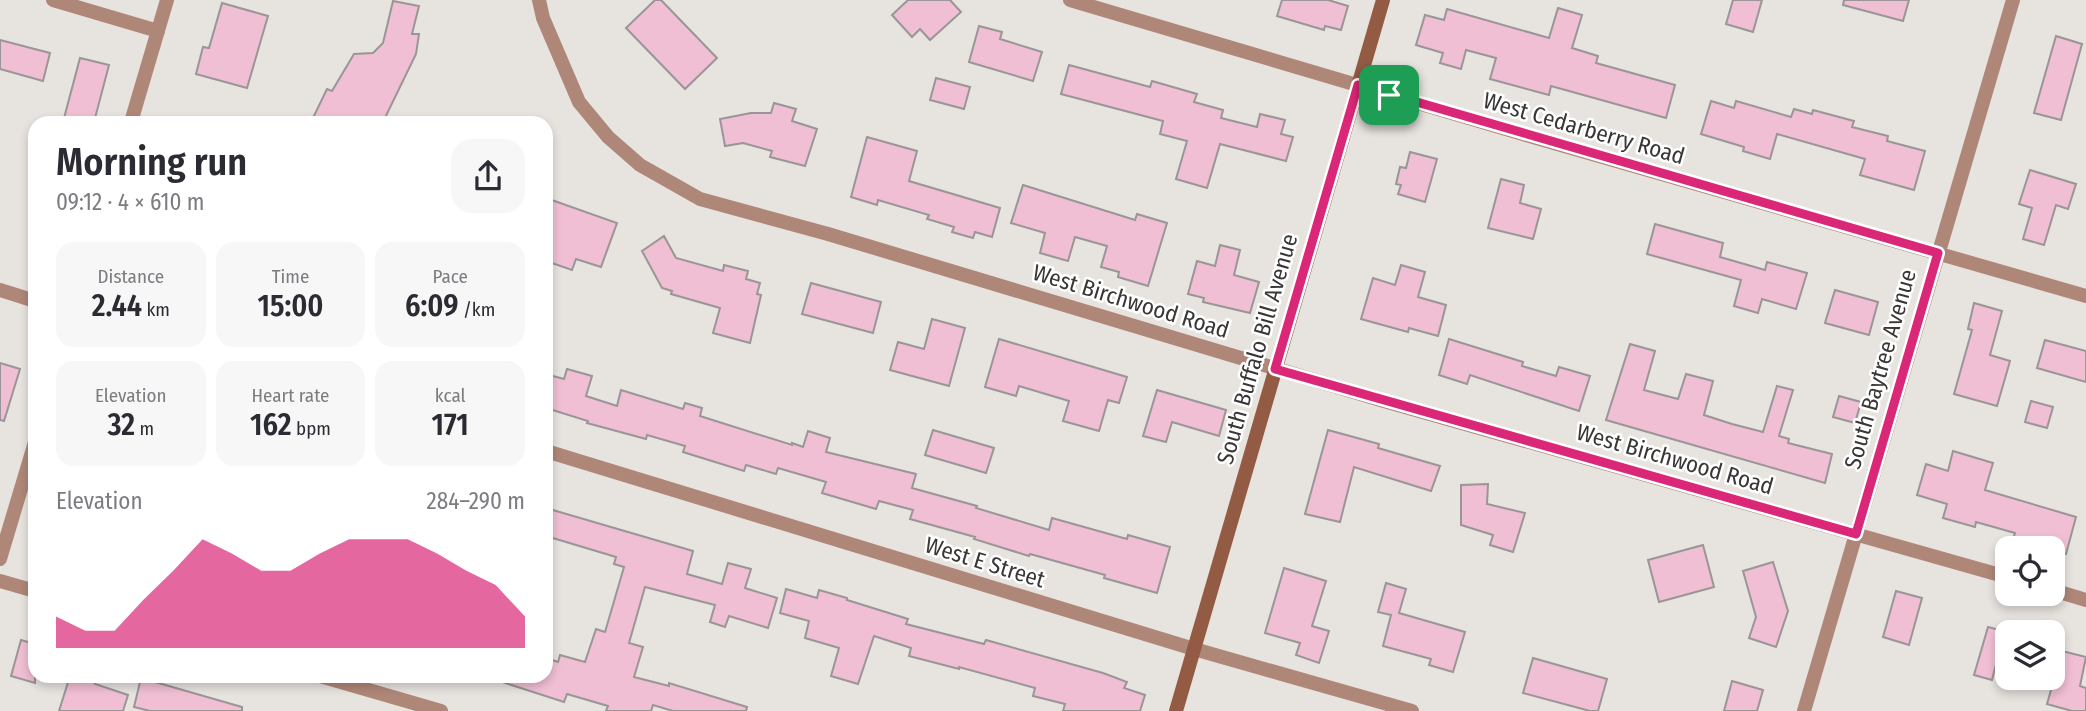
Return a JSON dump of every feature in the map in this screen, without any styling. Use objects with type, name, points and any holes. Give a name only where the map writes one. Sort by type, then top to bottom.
[{"type":"main road","name":"South Buffalo Bill Avenue","points":[[1176,711],[1383,0]]},
{"type":"street","points":[[53,0],[158,31]]},
{"type":"street","points":[[133,116],[167,0]]},
{"type":"street","name":"West Birchwood Road","points":[[539,0],[543,18],[579,102],[608,136],[640,165],[700,199],[828,234],[1275,369],[1995,574]]},
{"type":"street","name":"West Cedarberry Road","points":[[1070,0],[2086,296]]},
{"type":"street","name":"South Baytree Avenue","points":[[1804,711],[2013,0]]},
{"type":"street","points":[[0,290],[28,299]]},
{"type":"street","name":"West E Street","points":[[553,454],[1194,649],[1412,711]]},
{"type":"street","points":[[0,559],[28,465]]},
{"type":"street","points":[[0,581],[28,589]]},
{"type":"street","points":[[2065,594],[2086,600]]},
{"type":"street","points":[[344,683],[440,711]]},
{"type":"building","points":[[655,0],[661,0],[717,58],[685,89],[626,28]]},
{"type":"building","points":[[908,0],[950,0],[961,12],[930,40],[920,29],[912,37],[892,15]]},
{"type":"building","points":[[1282,0],[1328,0],[1348,6],[1341,30],[1325,26],[1324,30],[1277,16]]},
{"type":"building","points":[[1733,0],[1762,0],[1753,32],[1726,24]]},
{"type":"building","points":[[1844,0],[1909,0],[1903,21],[1843,5]]},
{"type":"building","points":[[393,1],[419,6],[412,34],[419,34],[416,54],[386,116],[314,116],[327,89],[332,91],[354,54],[373,53],[383,43]]},
{"type":"building","points":[[222,3],[268,16],[247,88],[196,74],[203,47],[209,48]]},
{"type":"building","points":[[1558,8],[1582,15],[1572,48],[1598,56],[1596,63],[1675,85],[1666,118],[1551,86],[1549,95],[1490,79],[1496,58],[1466,50],[1461,69],[1440,63],[1443,53],[1416,45],[1425,15],[1444,20],[1447,9],[1549,38]]},
{"type":"building","points":[[979,26],[1002,32],[1000,39],[1042,52],[1033,81],[969,62]]},
{"type":"building","points":[[2056,36],[2082,44],[2061,120],[2034,113]]},
{"type":"building","points":[[0,40],[50,53],[43,81],[0,69]]},
{"type":"building","points":[[80,58],[109,65],[96,116],[65,116]]},
{"type":"building","points":[[1069,65],[1150,87],[1152,81],[1197,94],[1194,102],[1223,110],[1221,118],[1257,127],[1260,114],[1285,120],[1281,134],[1293,137],[1286,161],[1220,144],[1207,188],[1176,179],[1187,141],[1160,134],[1163,121],[1061,94]]},
{"type":"building","points":[[936,78],[970,87],[964,109],[930,100]]},
{"type":"building","points":[[1711,101],[1734,108],[1736,101],[1791,117],[1794,109],[1812,114],[1813,110],[1854,121],[1852,127],[1888,136],[1887,141],[1925,151],[1914,190],[1860,175],[1865,159],[1777,134],[1770,159],[1743,151],[1744,147],[1701,134]]},
{"type":"building","points":[[774,103],[796,109],[792,121],[817,129],[805,166],[770,157],[772,151],[743,143],[725,146],[720,119],[751,113],[771,113]]},
{"type":"building","points":[[867,137],[917,151],[909,181],[1000,208],[992,237],[975,232],[973,238],[952,232],[954,227],[927,219],[929,215],[878,200],[877,205],[851,197]]},
{"type":"building","points":[[1410,152],[1437,159],[1425,202],[1398,194],[1401,185],[1396,184],[1400,167],[1406,168]]},
{"type":"building","points":[[2030,170],[2076,184],[2068,209],[2056,205],[2044,245],[2023,239],[2032,208],[2019,204]]},
{"type":"building","points":[[1501,179],[1524,185],[1520,203],[1541,209],[1533,239],[1488,228]]},
{"type":"building","points":[[1023,185],[1135,220],[1137,214],[1167,223],[1148,286],[1118,277],[1119,272],[1101,267],[1107,246],[1075,237],[1068,261],[1040,253],[1045,233],[1011,223]]},
{"type":"building","points":[[553,200],[617,223],[601,267],[576,259],[572,270],[553,263]]},
{"type":"building","points":[[1655,224],[1723,243],[1720,257],[1765,270],[1767,262],[1807,273],[1796,309],[1762,299],[1758,313],[1734,306],[1741,280],[1647,254]]},
{"type":"building","points":[[664,236],[676,258],[723,271],[724,265],[748,271],[746,279],[760,283],[757,294],[761,295],[750,343],[713,333],[720,308],[671,294],[672,291],[662,288],[642,251]]},
{"type":"building","points":[[1220,245],[1240,250],[1234,275],[1259,282],[1250,313],[1203,302],[1204,298],[1188,294],[1197,261],[1215,266]]},
{"type":"building","points":[[1401,265],[1425,272],[1418,297],[1446,305],[1438,336],[1409,328],[1408,332],[1361,319],[1373,278],[1395,285]]},
{"type":"building","points":[[811,283],[881,302],[873,333],[802,314]]},
{"type":"building","points":[[1835,290],[1878,302],[1869,335],[1825,323]]},
{"type":"building","points":[[1974,303],[2002,311],[1990,355],[2010,361],[1997,406],[1954,394],[1972,330],[1968,329]]},
{"type":"building","points":[[932,319],[965,328],[949,386],[890,370],[898,342],[924,349]]},
{"type":"building","points":[[999,339],[1127,377],[1119,403],[1108,400],[1099,431],[1063,421],[1069,401],[1019,386],[1016,396],[985,387]]},
{"type":"building","points":[[1449,339],[1523,362],[1522,366],[1556,376],[1559,367],[1590,376],[1579,411],[1470,375],[1467,384],[1439,375]]},
{"type":"building","points":[[2045,340],[2086,351],[2086,382],[2037,368]]},
{"type":"building","points":[[1630,344],[1655,351],[1644,390],[1678,399],[1686,374],[1713,381],[1704,415],[1732,424],[1763,432],[1777,386],[1793,390],[1779,436],[1789,439],[1788,443],[1832,454],[1825,483],[1606,420]]},
{"type":"building","points":[[0,363],[20,369],[4,421],[0,420]]},
{"type":"building","points":[[567,369],[592,376],[586,396],[617,406],[621,390],[683,409],[685,403],[702,408],[700,416],[792,445],[803,447],[808,431],[830,438],[826,452],[916,474],[912,488],[1049,530],[1052,518],[1127,539],[1128,535],[1170,547],[1157,593],[1104,578],[1105,575],[1030,554],[1029,556],[974,539],[975,537],[910,519],[913,510],[879,501],[876,509],[822,493],[826,482],[778,468],[776,474],[746,465],[744,471],[683,452],[685,446],[587,423],[588,421],[553,410],[553,376],[564,379]]},
{"type":"building","points":[[1157,390],[1226,410],[1219,436],[1172,422],[1166,442],[1143,436]]},
{"type":"building","points":[[1839,396],[1861,402],[1855,423],[1833,417]]},
{"type":"building","points":[[2031,401],[2053,407],[2047,428],[2025,422]]},
{"type":"building","points":[[933,430],[994,448],[986,473],[925,455]]},
{"type":"building","points":[[1328,430],[1379,444],[1378,448],[1440,466],[1431,491],[1354,467],[1340,522],[1305,514]]},
{"type":"building","points":[[1953,451],[1993,463],[1985,490],[2076,517],[2066,554],[2065,536],[2014,536],[2015,533],[1976,522],[1975,527],[1943,518],[1947,504],[1917,495],[1926,464],[1948,471]]},
{"type":"building","points":[[1488,484],[1487,504],[1525,513],[1513,552],[1490,545],[1493,535],[1461,525],[1461,485]]},
{"type":"building","points":[[553,510],[693,551],[687,574],[722,584],[728,563],[751,569],[745,588],[777,598],[768,628],[729,616],[725,627],[710,622],[715,605],[645,587],[629,643],[643,647],[634,677],[669,686],[669,683],[747,707],[746,711],[673,711],[653,705],[651,711],[606,711],[608,706],[567,694],[564,702],[505,683],[553,683],[553,660],[558,662],[560,655],[585,662],[596,629],[605,632],[624,567],[614,564],[616,557],[553,538]]},
{"type":"building","points":[[1703,545],[1714,587],[1659,602],[1648,560]]},
{"type":"building","points":[[1773,562],[1788,611],[1776,647],[1749,638],[1756,617],[1743,571]]},
{"type":"building","points":[[1284,568],[1326,581],[1312,626],[1329,631],[1319,663],[1296,655],[1300,643],[1265,633]]},
{"type":"building","points":[[1386,583],[1406,589],[1399,613],[1465,632],[1453,672],[1429,665],[1431,659],[1383,646],[1391,615],[1378,612]]},
{"type":"building","points":[[786,589],[817,598],[819,590],[908,619],[906,624],[984,644],[986,640],[1103,673],[1127,682],[1124,688],[1145,695],[1140,711],[1063,711],[1065,704],[1033,696],[1035,688],[909,656],[911,648],[874,636],[858,684],[831,676],[839,648],[805,638],[809,621],[780,613]]},
{"type":"building","points":[[1896,591],[1922,598],[1909,645],[1883,637]]},
{"type":"building","points":[[1988,627],[1995,629],[1995,668],[1992,680],[1974,675]]},
{"type":"building","points":[[21,640],[28,642],[28,681],[11,676]]},
{"type":"building","points":[[2065,652],[2086,657],[2080,686],[2086,688],[2086,711],[2072,711],[2047,704],[2051,690],[2065,690]]},
{"type":"building","points":[[1533,658],[1607,679],[1598,711],[1523,693]]},
{"type":"building","points":[[1732,681],[1763,690],[1757,711],[1724,711]]},
{"type":"building","points":[[68,683],[95,683],[128,695],[123,711],[59,711]]},
{"type":"building","points":[[140,683],[158,683],[242,707],[242,711],[150,711],[134,707]]},
{"type":"route","points":[[1358,85],[1389,95],[1938,253],[1856,534],[1275,369],[1358,85]]}]
